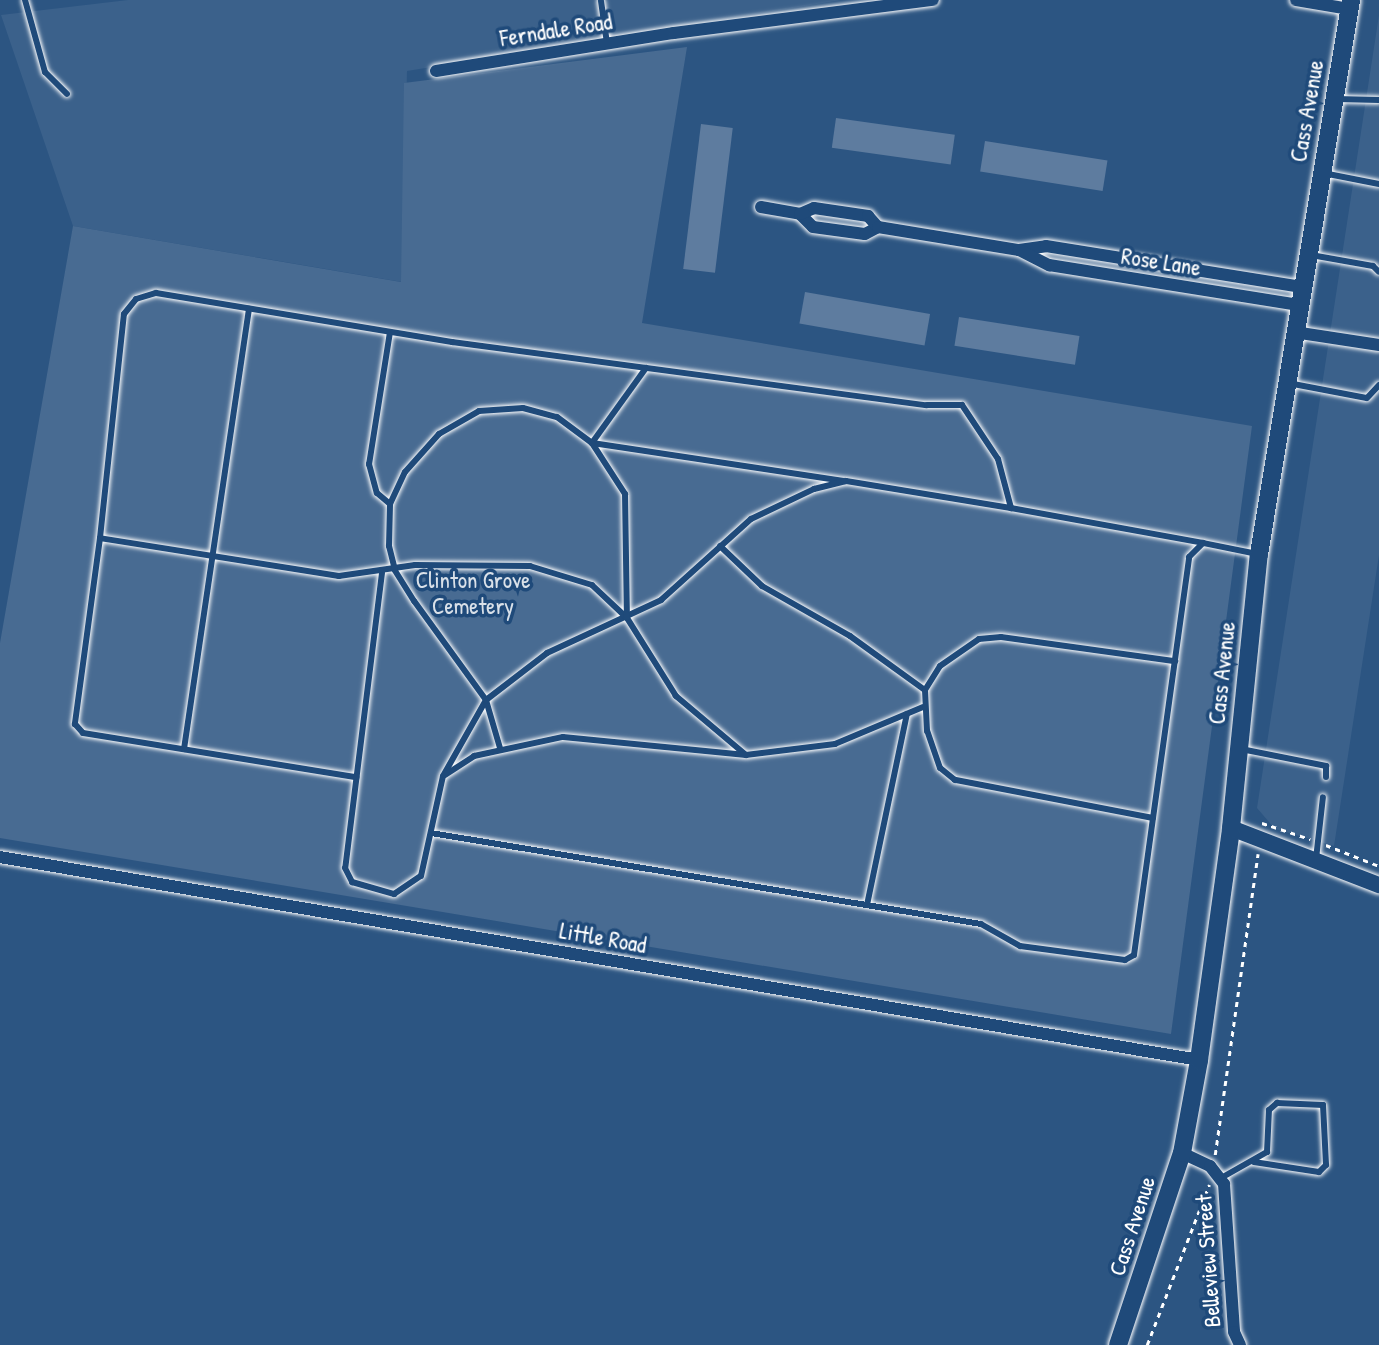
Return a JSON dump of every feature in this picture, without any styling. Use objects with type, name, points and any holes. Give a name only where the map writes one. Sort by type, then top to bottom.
[{"type":"main road","name":"Cass Avenue","points":[[1118,1345],[1182,1153],[1199,1060],[1231,828],[1259,554],[1350,4]]},
{"type":"street","name":"Ferndale Road","points":[[436,71],[607,43],[933,0]]},
{"type":"street","points":[[1296,0],[1350,4]]},
{"type":"street","name":"Rose Lane","points":[[761,207],[800,214],[813,226],[865,234],[878,227],[1019,250],[1049,265],[1300,296]]},
{"type":"street","name":"Rose Lane","points":[[800,214],[814,208],[868,216],[878,227]]},
{"type":"street","name":"Rose Lane","points":[[1019,250],[1046,246],[1300,296]]},
{"type":"street","points":[[1294,332],[1379,345]]},
{"type":"street","points":[[1231,828],[1379,885]]},
{"type":"street","name":"Little Road","points":[[0,857],[1199,1060]]},
{"type":"street","name":"Belleview Street","points":[[1182,1153],[1221,1178],[1234,1332],[1240,1345]]},
{"type":"lane","points":[[25,0],[45,72],[67,94]]},
{"type":"lane","points":[[603,0],[607,43]]},
{"type":"lane","points":[[1334,98],[1379,100]]},
{"type":"lane","points":[[1321,173],[1379,184]]},
{"type":"lane","points":[[1309,255],[1373,266],[1379,272]]},
{"type":"lane","points":[[356,777],[83,733],[75,724],[100,538],[124,314],[136,299],[156,293],[390,332],[646,368],[927,405],[962,405],[998,459],[1011,508]]},
{"type":"lane","points":[[184,749],[249,309]]},
{"type":"lane","points":[[390,332],[369,464],[377,493],[390,504]]},
{"type":"lane","points":[[592,443],[646,368]]},
{"type":"lane","points":[[1286,383],[1367,398],[1379,385]]},
{"type":"lane","points":[[500,747],[486,701],[394,570],[388,546],[390,504],[405,471],[439,434],[479,411],[523,408],[557,417],[592,443],[625,494],[627,618]]},
{"type":"lane","points":[[592,443],[1011,508],[1259,554]]},
{"type":"lane","points":[[382,573],[345,869],[352,883],[394,894],[411,886],[421,876],[443,776],[486,701],[547,653],[627,618],[660,600],[751,519],[814,489],[846,481]]},
{"type":"lane","points":[[100,538],[339,576],[382,573],[415,565],[530,566],[592,584],[627,618],[676,696],[746,755]]},
{"type":"lane","points":[[431,833],[981,924],[1020,946],[1125,960],[1134,955],[1189,557],[1203,543]]},
{"type":"lane","points":[[720,546],[762,586],[850,636],[925,690]]},
{"type":"lane","points":[[1153,818],[955,780],[940,768],[923,707],[925,690],[940,666],[979,639],[1001,637],[1175,661]]},
{"type":"lane","points":[[443,776],[474,756],[500,747],[598,738],[704,755],[746,755],[835,744],[923,707]]},
{"type":"lane","points":[[867,905],[907,714]]},
{"type":"lane","points":[[1239,748],[1326,766],[1326,778]]},
{"type":"lane","points":[[1316,860],[1323,797]]},
{"type":"lane","points":[[1221,1178],[1254,1162],[1267,1152],[1269,1110],[1277,1103],[1323,1105],[1326,1166],[1319,1171],[1254,1162]]},
{"type":"path","points":[[1215,1154],[1255,871]]},
{"type":"path","points":[[1147,1345],[1206,1198]]},
{"type":"shaded area","points":[[128,0],[841,0],[407,71],[402,282],[73,226],[1,15]]},
{"type":"shaded area","points":[[1379,15],[1379,555],[1334,846],[1275,829],[1257,808]]},
{"type":"green space","name":"Clinton Grove Cemetery","points":[[687,47],[642,323],[1252,426],[1171,1034],[0,838],[0,643],[73,226],[401,282],[404,83]]},
{"type":"building","points":[[836,118],[955,135],[951,164],[832,148]]},
{"type":"building","points":[[701,124],[733,128],[715,273],[683,269]]},
{"type":"building","points":[[985,141],[1107,160],[1103,191],[980,172]]},
{"type":"building","points":[[805,292],[930,314],[925,346],[799,324]]},
{"type":"building","points":[[959,317],[1079,336],[1075,365],[954,346]]}]
